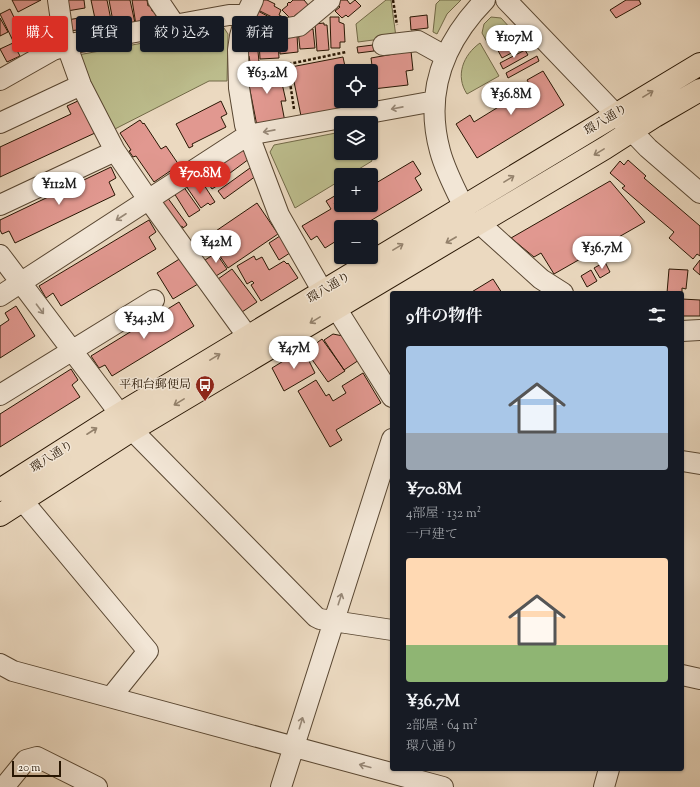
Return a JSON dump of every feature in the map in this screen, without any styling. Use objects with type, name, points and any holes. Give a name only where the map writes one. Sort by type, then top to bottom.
[{"type":"main road","name":"環八通り","points":[[0,490],[126,422],[329,300],[464,207],[615,114],[700,64]]},
{"type":"main road","name":"環八通り","points":[[0,515],[126,422],[248,337],[329,300],[479,223],[700,90]]},
{"type":"street","points":[[58,0],[60,16]]},
{"type":"street","points":[[158,0],[169,16]]},
{"type":"street","points":[[288,28],[299,26],[330,0]]},
{"type":"street","points":[[464,207],[440,151],[435,128],[435,100],[438,80],[445,56],[455,37],[467,20],[485,0]]},
{"type":"street","points":[[506,0],[648,148],[700,193]]},
{"type":"street","points":[[224,16],[250,8]]},
{"type":"street","points":[[68,46],[140,32]]},
{"type":"street","points":[[391,44],[418,41],[445,56]]},
{"type":"street","points":[[68,49],[81,85],[115,151],[248,337]]},
{"type":"street","points":[[0,80],[49,52]]},
{"type":"street","points":[[239,52],[239,88],[248,135],[279,215],[329,300],[390,394]]},
{"type":"street","points":[[0,123],[81,85]]},
{"type":"street","points":[[0,296],[248,135],[435,100]]},
{"type":"street","points":[[0,205],[115,151]]},
{"type":"street","points":[[479,223],[541,279],[560,291]]},
{"type":"street","points":[[0,255],[126,422],[316,618],[333,622],[390,630]]},
{"type":"street","points":[[0,395],[154,300]]},
{"type":"street","points":[[684,331],[700,330]]},
{"type":"street","points":[[281,787],[390,445]]},
{"type":"street","points":[[684,461],[700,464]]},
{"type":"street","points":[[22,500],[148,651],[111,697]]},
{"type":"street","points":[[4,673],[111,697],[443,787]]},
{"type":"street","points":[[684,675],[700,679]]},
{"type":"street","points":[[4,787],[26,760],[37,757],[97,787]]},
{"type":"street","points":[[604,787],[608,771]]},
{"type":"path","points":[[391,44],[393,0]]},
{"type":"path","points":[[297,126],[288,69],[289,64],[346,52]]},
{"type":"green space","points":[[386,0],[391,0],[396,37],[358,42],[356,24]]},
{"type":"green space","points":[[440,0],[461,0],[447,14],[437,34],[433,32],[436,4]]},
{"type":"green space","points":[[491,17],[501,18],[512,30],[488,44],[482,33],[484,24]]},
{"type":"green space","points":[[224,28],[228,34],[227,81],[209,81],[111,131],[78,55],[94,52],[132,52],[132,45],[140,44],[140,52],[224,52]]},
{"type":"green space","points":[[480,43],[499,76],[467,94],[463,87],[461,73],[465,60]]},
{"type":"green space","points":[[334,133],[334,160],[372,161],[360,168],[334,168],[334,184],[295,208],[270,152],[274,145]]},
{"type":"building","points":[[12,0],[41,0],[18,12]]},
{"type":"building","points":[[65,0],[84,0],[85,8],[67,11]]},
{"type":"building","points":[[91,0],[107,0],[110,16],[94,16]]},
{"type":"building","points":[[109,0],[130,0],[135,23],[132,24],[132,16],[112,16]]},
{"type":"building","points":[[132,0],[147,0],[148,6],[151,5],[152,11],[155,11],[156,16],[140,16],[140,24],[136,25]]},
{"type":"building","points":[[263,0],[267,0],[275,4],[274,6],[281,10],[279,15],[281,16],[270,16],[258,10]]},
{"type":"building","points":[[293,0],[304,0],[309,6],[299,15],[298,13],[291,19],[282,10],[288,5],[287,4],[289,2],[290,3]]},
{"type":"building","points":[[341,0],[347,0],[350,4],[355,0],[361,6],[348,17],[346,15],[342,18],[335,11],[340,7],[337,4]]},
{"type":"building","points":[[626,0],[639,0],[641,4],[616,18],[610,10]]},
{"type":"building","points":[[10,9],[13,16],[12,16],[12,39],[0,14]]},
{"type":"building","points":[[258,11],[267,16],[256,16]]},
{"type":"building","points":[[427,15],[428,28],[411,30],[410,17]]},
{"type":"building","points":[[330,17],[339,17],[339,22],[344,24],[345,42],[340,42],[340,48],[331,48]]},
{"type":"building","points":[[0,18],[8,32],[0,36]]},
{"type":"building","points":[[76,18],[76,30],[68,31],[68,20]]},
{"type":"building","points":[[324,23],[324,25],[327,25],[329,50],[317,51],[315,24]]},
{"type":"building","points":[[313,29],[315,48],[300,49],[298,30]]},
{"type":"building","points":[[297,35],[298,52],[280,54],[280,52],[288,52],[288,36]]},
{"type":"building","points":[[509,35],[517,50],[502,58],[494,43]]},
{"type":"building","points":[[12,43],[12,52],[18,52],[20,56],[7,62],[0,49]]},
{"type":"building","points":[[373,45],[374,51],[358,53],[357,47]]},
{"type":"building","points":[[525,50],[528,55],[503,69],[500,63]]},
{"type":"building","points":[[411,51],[413,70],[406,71],[408,85],[378,88],[378,64],[372,64],[371,58]]},
{"type":"building","points":[[246,52],[258,52],[259,62],[250,62],[249,56],[246,57]]},
{"type":"building","points":[[260,52],[279,52],[279,58],[260,59]]},
{"type":"building","points":[[537,56],[539,61],[508,78],[506,73]]},
{"type":"building","points":[[343,57],[344,64],[334,64],[334,108],[344,108],[301,116],[291,67]]},
{"type":"building","points":[[275,65],[276,69],[284,68],[286,78],[281,79],[286,101],[281,101],[285,122],[257,126],[247,75],[251,74],[250,70]]},
{"type":"building","points":[[543,71],[564,105],[477,158],[456,124],[470,115],[474,122],[531,87],[527,80]]},
{"type":"building","points":[[80,100],[95,133],[0,177],[0,147],[71,114],[67,106]]},
{"type":"building","points":[[221,101],[227,114],[221,117],[226,127],[192,144],[193,146],[189,148],[176,124]]},
{"type":"building","points":[[140,120],[143,124],[144,123],[161,149],[166,146],[179,165],[154,182],[136,156],[133,157],[129,151],[131,150],[120,133]]},
{"type":"building","points":[[240,146],[249,159],[226,176],[216,162]]},
{"type":"building","points":[[628,160],[646,176],[644,178],[700,226],[700,256],[697,254],[693,259],[669,238],[674,232],[622,188],[625,186],[610,173],[620,161],[624,165]]},
{"type":"building","points":[[413,161],[421,174],[415,178],[422,190],[372,220],[334,220],[334,242],[325,248],[317,236],[311,240],[302,226],[331,209],[326,201],[334,196],[334,212],[378,212],[378,182]]},
{"type":"building","points":[[214,163],[226,180],[212,189],[200,172]]},
{"type":"building","points":[[111,167],[116,178],[109,182],[115,195],[15,243],[9,231],[2,234],[0,230],[0,220]]},
{"type":"building","points":[[250,168],[256,176],[224,199],[218,191]]},
{"type":"building","points":[[193,181],[199,188],[204,185],[215,202],[210,205],[208,203],[201,208],[186,186]]},
{"type":"building","points":[[610,181],[645,222],[554,274],[541,253],[534,257],[511,238]]},
{"type":"building","points":[[183,186],[200,210],[189,217],[174,193]]},
{"type":"building","points":[[167,197],[186,223],[187,225],[183,228],[182,226],[179,228],[160,202]]},
{"type":"building","points":[[257,203],[278,234],[228,268],[207,237]]},
{"type":"building","points":[[149,220],[156,232],[149,237],[156,249],[61,306],[53,293],[46,298],[39,286]]},
{"type":"building","points":[[283,234],[293,251],[279,260],[269,243]]},
{"type":"building","points":[[216,253],[227,269],[216,276],[205,260]]},
{"type":"building","points":[[254,256],[256,260],[262,257],[269,270],[284,261],[287,264],[288,263],[298,278],[261,301],[251,285],[254,283],[252,281],[247,284],[237,266]]},
{"type":"building","points":[[181,258],[198,284],[173,299],[157,273]]},
{"type":"building","points":[[700,260],[700,275],[693,269]]},
{"type":"building","points":[[605,262],[610,272],[600,278],[594,268]]},
{"type":"building","points":[[232,269],[257,302],[242,312],[218,279]]},
{"type":"building","points":[[669,269],[688,270],[686,289],[682,288],[682,291],[667,291]]},
{"type":"building","points":[[591,270],[597,281],[587,287],[581,276]]},
{"type":"building","points":[[493,279],[501,291],[473,291]]},
{"type":"building","points":[[684,299],[700,300],[700,316],[684,316]]},
{"type":"building","points":[[179,302],[194,326],[112,376],[105,365],[99,368],[91,356]]},
{"type":"building","points":[[16,306],[35,336],[0,358],[0,326],[9,320],[5,313]]},
{"type":"building","points":[[333,334],[343,336],[359,360],[344,370],[324,340]]},
{"type":"building","points":[[322,339],[345,371],[328,382],[306,351]]},
{"type":"building","points":[[303,349],[315,373],[284,391],[272,368]]},
{"type":"building","points":[[71,369],[78,380],[72,385],[80,397],[0,447],[0,414]]},
{"type":"building","points":[[363,373],[381,403],[336,430],[342,440],[330,447],[298,391],[316,380],[326,396],[329,394],[333,401],[346,393],[342,386]]},
{"type":"place","name":"平和台郵便局","points":[[205,402]]}]
